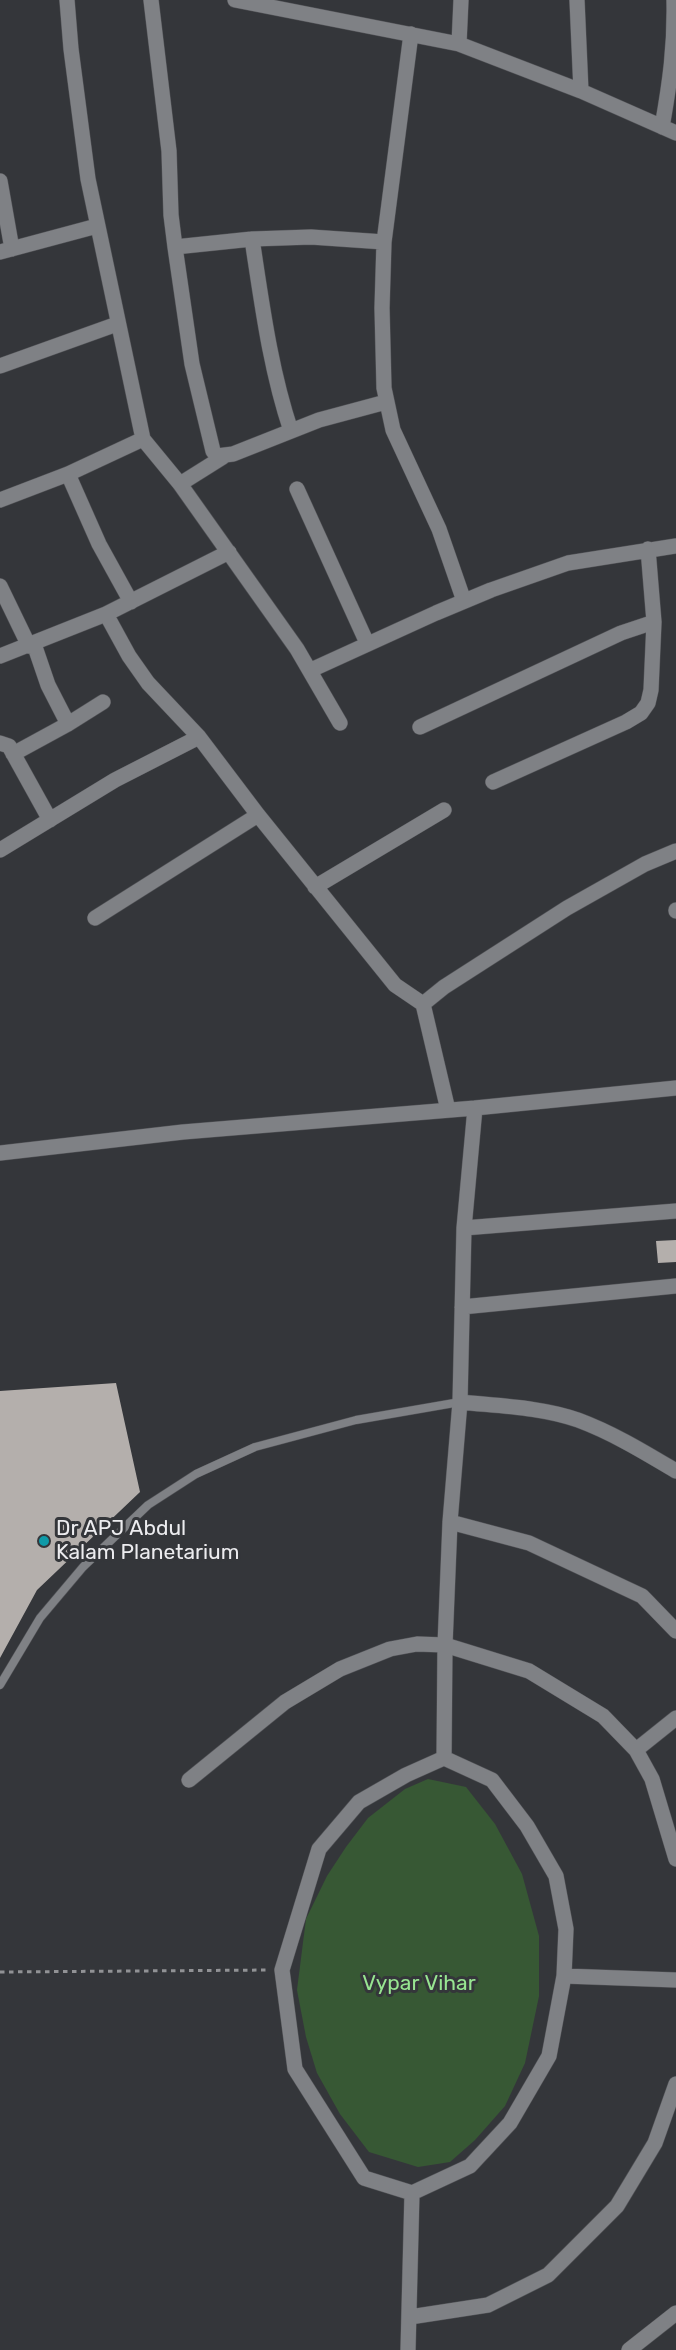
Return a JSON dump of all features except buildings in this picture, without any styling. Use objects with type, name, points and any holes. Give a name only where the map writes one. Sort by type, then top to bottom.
[{"type":"street","points":[[67,0],[77,97],[97,226],[143,439],[180,484],[311,670],[340,723]]},
{"type":"street","points":[[151,0],[169,151],[171,215],[192,364],[213,451],[217,456],[223,457]]},
{"type":"street","points":[[235,0],[459,44],[581,91],[669,130],[675,35],[674,0]]},
{"type":"street","points":[[325,16],[327,0]]},
{"type":"street","points":[[459,44],[461,0]]},
{"type":"street","points":[[577,0],[581,91]]},
{"type":"street","points":[[411,34],[384,242],[382,308],[386,402],[393,430],[439,529],[464,601]]},
{"type":"street","points":[[0,181],[6,250],[97,226]]},
{"type":"street","points":[[175,247],[252,239],[311,237],[384,242]]},
{"type":"street","points":[[252,239],[269,348],[279,396],[291,430]]},
{"type":"street","points":[[0,366],[117,324]]},
{"type":"street","points":[[180,484],[223,457],[344,412],[386,402]]},
{"type":"street","points":[[0,500],[68,474],[143,439]]},
{"type":"street","points":[[68,474],[99,544],[131,602]]},
{"type":"street","points":[[297,489],[367,643]]},
{"type":"street","points":[[311,670],[464,601],[568,563],[676,546]]},
{"type":"street","points":[[493,782],[626,722],[641,713],[648,703],[651,690],[654,622],[648,549]]},
{"type":"street","points":[[0,656],[106,615],[229,552]]},
{"type":"street","points":[[0,586],[29,646]]},
{"type":"street","points":[[106,615],[129,656],[148,683],[199,737],[258,815],[395,985],[423,1004],[448,1110]]},
{"type":"street","points":[[420,727],[621,633],[654,622]]},
{"type":"street","points":[[29,646],[35,647],[48,685],[68,724]]},
{"type":"street","points":[[13,754],[104,702]]},
{"type":"street","points":[[0,850],[116,780],[199,737]]},
{"type":"street","points":[[0,743],[9,746],[50,820]]},
{"type":"street","points":[[315,887],[444,810]]},
{"type":"street","points":[[95,918],[258,815]]},
{"type":"street","points":[[423,1004],[444,987],[567,908],[645,864],[676,851]]},
{"type":"street","points":[[0,1153],[183,1132],[475,1108],[676,1088]]},
{"type":"street","points":[[444,1758],[445,1645],[450,1522],[460,1402],[464,1228],[475,1108]]},
{"type":"street","points":[[464,1228],[676,1211]]},
{"type":"street","points":[[462,1307],[676,1286]]},
{"type":"street","points":[[460,1402],[531,1410],[576,1419],[614,1435],[676,1471]]},
{"type":"street","points":[[450,1522],[529,1543],[642,1596],[676,1631]]},
{"type":"street","points":[[189,1780],[285,1702],[340,1669],[390,1649],[417,1644],[445,1645],[529,1671],[603,1716],[636,1750],[652,1779],[676,1859]]},
{"type":"street","points":[[636,1750],[676,1718]]},
{"type":"street","points":[[444,1758],[492,1780],[527,1826],[556,1876],[566,1929],[564,1976],[549,2056],[510,2123],[470,2166],[412,2193],[364,2178],[296,2069],[282,1970],[318,1849],[359,1802],[406,1775],[444,1758]]},
{"type":"street","points":[[564,1976],[676,1980]]},
{"type":"street","points":[[410,2317],[488,2305],[548,2275],[617,2206],[655,2143],[676,2084]]},
{"type":"street","points":[[408,2350],[412,2193]]},
{"type":"street","points":[[629,2350],[676,2313]]},
{"type":"lane","points":[[0,1684],[40,1618],[83,1567],[148,1505],[196,1474],[255,1447],[356,1420],[460,1402]]},
{"type":"path","points":[[0,1972],[282,1970]]},
{"type":"green space","name":"Vypar Vihar","points":[[428,1779],[466,1787],[495,1824],[522,1874],[539,1936],[539,1996],[525,2063],[505,2106],[475,2140],[450,2162],[418,2167],[369,2152],[340,2114],[317,2073],[306,2037],[297,1990],[306,1919],[327,1876],[368,1818],[405,1789]]},
{"type":"place","name":"Dr APJ Abdul Kalam Planetarium","points":[[44,1541]]}]
